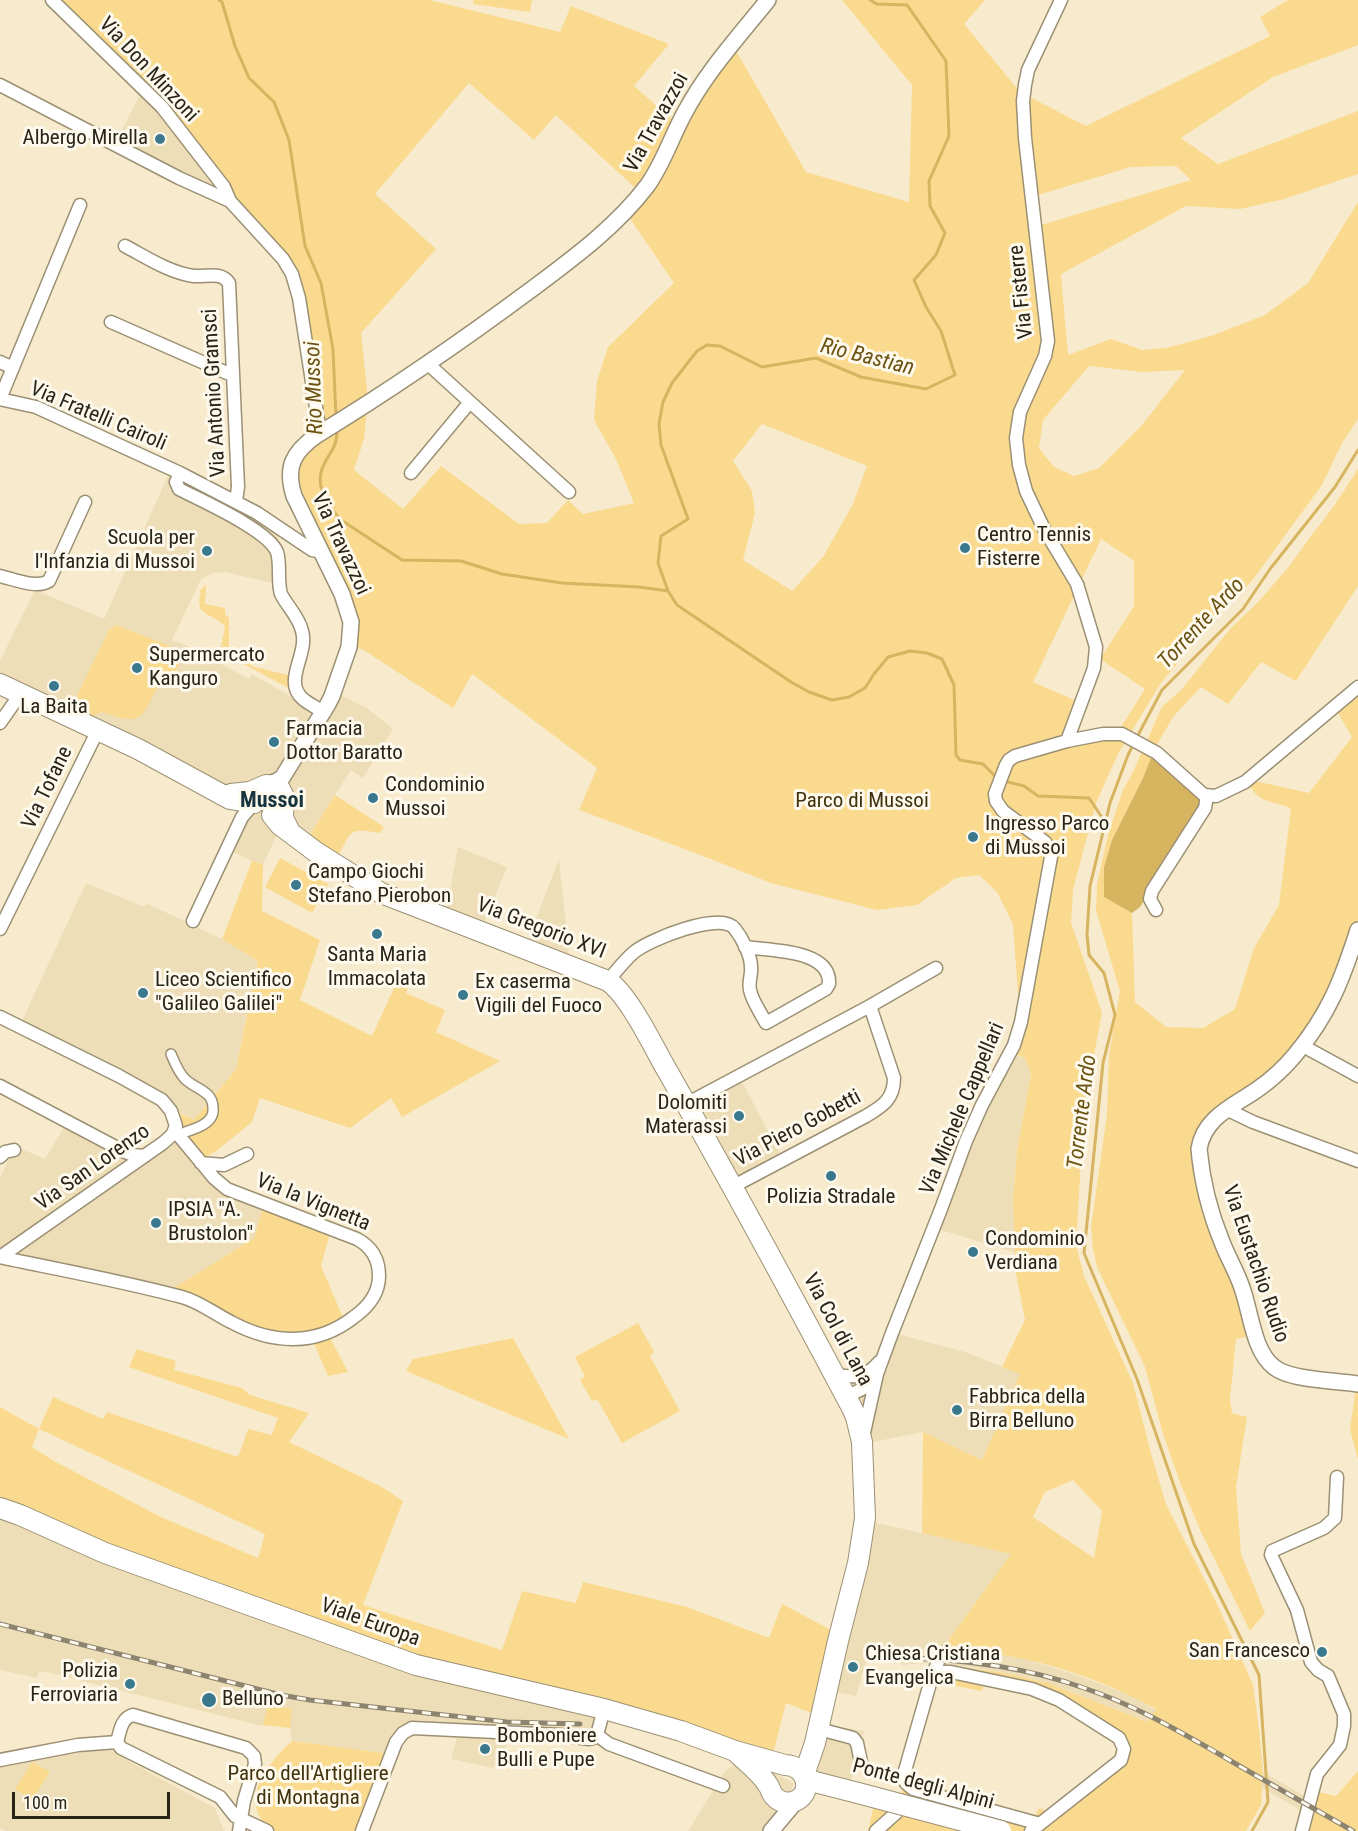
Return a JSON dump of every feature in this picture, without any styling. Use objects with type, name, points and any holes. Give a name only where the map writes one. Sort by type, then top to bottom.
[{"type":"main road","points":[[0,684],[98,730],[225,796],[265,800]]},
{"type":"main road","name":"Via Gregorio XVI","points":[[265,800],[290,832],[333,863],[381,893],[608,981]]},
{"type":"main road","name":"Via Col di Lana","points":[[608,981],[623,996],[686,1104],[856,1417],[862,1442],[865,1518],[862,1541],[816,1741]]},
{"type":"main road","name":"Viale Europa","points":[[0,1508],[105,1553],[416,1665],[604,1709],[681,1731],[735,1751],[798,1780]]},
{"type":"main road","points":[[798,1780],[773,1773],[770,1779],[771,1790],[777,1799],[792,1802],[798,1780],[816,1741]]},
{"type":"main road","name":"Ponte degli Alpini","points":[[816,1741],[816,1766],[822,1776],[833,1786]]},
{"type":"main road","name":"Viale Europa","points":[[735,1751],[771,1790]]},
{"type":"main road","name":"Ponte degli Alpini","points":[[798,1780],[858,1792],[1000,1831]]},
{"type":"street","name":"Via Don Minzoni","points":[[52,0],[162,108],[224,187],[230,201],[283,259],[295,281],[299,298],[323,431]]},
{"type":"street","name":"Via Travazzoi","points":[[265,800],[332,696],[347,653],[351,629],[350,614],[342,594],[294,496],[290,478],[295,455],[307,442],[486,323],[580,253],[627,209],[647,186],[663,160],[684,113],[707,77],[768,0]]},
{"type":"street","name":"Via Fisterre","points":[[1061,0],[1033,58],[1024,84],[1023,121],[1048,341],[1045,356],[1020,412],[1016,438],[1019,465],[1026,491],[1044,529],[1077,584],[1096,646],[1094,668],[1067,741]]},
{"type":"street","name":"Via Don Minzoni","points":[[0,85],[179,178],[230,201]]},
{"type":"street","name":"Via Fratelli Cairoli","points":[[80,204],[0,399],[36,407],[180,473],[257,513],[312,550],[322,552]]},
{"type":"street","name":"Via Antonio Gramsci","points":[[125,246],[183,273],[194,276],[219,275],[228,283],[238,487],[236,501]]},
{"type":"street","points":[[111,322],[227,373],[233,373]]},
{"type":"street","name":"Via Fratelli Cairoli","points":[[0,362],[13,368]]},
{"type":"street","points":[[427,363],[569,492]]},
{"type":"street","points":[[411,474],[470,402]]},
{"type":"street","name":"Via Fratelli Cairoli","points":[[180,473],[176,482],[179,489],[259,532],[273,544],[278,557],[279,588],[300,625],[303,637],[302,655],[294,678],[296,689],[303,699],[323,712]]},
{"type":"street","points":[[0,576],[41,585],[49,581],[86,502]]},
{"type":"street","points":[[1155,910],[1150,899],[1152,891],[1205,808],[1207,796],[1216,796],[1245,782],[1358,687]]},
{"type":"street","points":[[0,723],[21,693]]},
{"type":"street","name":"Via Tofane","points":[[0,928],[98,730]]},
{"type":"street","name":"Via Michele Cappellari","points":[[862,1442],[872,1401],[873,1373],[883,1356],[966,1141],[1014,1045],[1021,1022],[1051,857],[1050,849],[1045,842],[1000,808],[996,801],[995,794],[1008,762],[1015,756],[1067,741],[1103,734],[1122,734],[1162,757],[1207,796]]},
{"type":"street","points":[[193,921],[265,800]]},
{"type":"street","points":[[608,981],[627,958],[640,948],[680,930],[726,922],[736,930],[745,947],[751,964],[749,989],[766,1023],[826,989],[829,984],[828,972],[814,959],[802,955],[745,947]]},
{"type":"street","name":"Via Eustachio Rudio","points":[[1358,930],[1339,986],[1323,1017],[1303,1046],[1266,1083],[1226,1109],[1212,1123],[1201,1140],[1200,1159],[1213,1218],[1222,1244],[1241,1284],[1260,1350],[1271,1366],[1294,1376],[1358,1383]]},
{"type":"street","points":[[686,1104],[870,1006],[936,968]]},
{"type":"street","name":"Via Piero Gobetti","points":[[732,1187],[877,1110],[889,1098],[894,1089],[894,1078],[870,1006]]},
{"type":"street","name":"Via San Lorenzo","points":[[0,1017],[162,1100],[174,1116],[177,1133],[0,1257]]},
{"type":"street","points":[[1303,1046],[1358,1076]]},
{"type":"street","points":[[171,1054],[178,1070],[186,1080],[211,1099],[213,1109],[208,1122],[177,1133]]},
{"type":"street","points":[[0,1086],[125,1152],[145,1156]]},
{"type":"street","points":[[1226,1109],[1253,1122],[1358,1161]]},
{"type":"street","name":"Via la Vignetta","points":[[0,1257],[184,1298],[249,1330],[280,1339],[304,1339],[326,1334],[350,1320],[369,1304],[378,1287],[379,1277],[376,1260],[369,1246],[357,1239],[227,1189],[214,1178],[177,1133]]},
{"type":"street","points":[[0,1157],[5,1152],[14,1150]]},
{"type":"street","points":[[201,1162],[224,1165],[247,1154]]},
{"type":"street","points":[[834,1375],[853,1377],[873,1373]]},
{"type":"street","points":[[845,1395],[873,1373]]},
{"type":"street","points":[[1302,1831],[1317,1774],[1340,1745],[1344,1714],[1328,1676],[1311,1662],[1297,1610],[1271,1555],[1272,1551],[1324,1528],[1335,1518],[1337,1477]]},
{"type":"street","points":[[931,1680],[942,1672],[951,1672],[1032,1689],[1059,1700],[1119,1738],[1124,1749],[1121,1760],[1036,1827],[978,1807],[913,1790],[906,1783],[904,1774],[931,1680],[939,1659],[946,1652]]},
{"type":"street","points":[[362,1831],[396,1742],[403,1733],[412,1728],[560,1735],[589,1739],[597,1735],[604,1709]]},
{"type":"street","points":[[117,1742],[123,1724],[133,1715],[246,1748],[254,1756],[255,1764],[240,1825]]},
{"type":"street","points":[[597,1735],[609,1744],[723,1786]]},
{"type":"street","points":[[816,1741],[853,1738],[857,1743],[861,1762]]},
{"type":"street","points":[[0,1760],[78,1745],[117,1742]]},
{"type":"street","points":[[117,1742],[121,1748],[220,1797],[236,1816],[240,1825]]},
{"type":"street","points":[[771,1831],[798,1780]]},
{"type":"street","points":[[771,1790],[774,1808],[771,1831]]},
{"type":"street","points":[[876,1831],[896,1813],[906,1792],[913,1790]]},
{"type":"street","points":[[220,1797],[246,1795]]},
{"type":"street","points":[[246,1795],[250,1815],[264,1829]]},
{"type":"street","points":[[955,1831],[978,1807]]},
{"type":"street","points":[[240,1825],[264,1829]]},
{"type":"shaded area","points":[[145,85],[172,115],[228,204],[113,147]]},
{"type":"shaded area","points":[[170,471],[278,531],[281,585],[225,572],[213,573],[201,579],[172,640],[186,645],[249,679],[252,674],[320,713],[332,691],[367,708],[393,729],[363,778],[351,770],[304,844],[281,827],[263,864],[224,848],[246,806],[0,686],[0,661],[35,590],[104,619]]},
{"type":"shaded area","points":[[1155,748],[1210,799],[1140,907],[1132,913],[1104,897],[1104,867],[1112,840],[1143,778]]},
{"type":"shaded area","points":[[458,847],[507,867],[481,930],[445,917]]},
{"type":"shaded area","points":[[559,859],[570,963],[525,947]]},
{"type":"shaded area","name":"Liceo Scientifico \"Galileo Galilei\"","points":[[86,883],[144,907],[146,903],[222,939],[258,960],[236,1069],[194,1120],[20,1025]]},
{"type":"shaded area","points":[[1007,1051],[1025,1058],[1031,1074],[1017,1151],[1013,1198],[1016,1253],[928,1226],[985,1091]]},
{"type":"shaded area","points":[[740,1078],[785,1163],[731,1192],[685,1108]]},
{"type":"shaded area","name":"IPSIA \"A. Brustolon\"","points":[[69,1119],[143,1160],[174,1136],[198,1161],[263,1208],[254,1238],[174,1288],[0,1257],[0,1178],[15,1146],[45,1159]]},
{"type":"shaded area","points":[[886,1331],[965,1352],[1021,1374],[982,1460],[923,1432],[858,1445],[852,1419]]},
{"type":"shaded area","points":[[0,1519],[109,1556],[600,1712],[592,1743],[512,1737],[493,1768],[451,1759],[458,1733],[413,1730],[391,1754],[292,1741],[290,1727],[258,1725],[55,1674],[39,1671],[37,1678],[0,1670]]},
{"type":"shaded area","points":[[863,1520],[1012,1553],[942,1649],[971,1650],[1028,1660],[1077,1675],[1132,1696],[1358,1827],[1358,1831],[1336,1831],[1149,1722],[1048,1683],[968,1667],[925,1663],[901,1665],[901,1648],[870,1649],[856,1696],[820,1689]]},
{"type":"shaded area","points":[[814,1722],[864,1731],[848,1794],[794,1783],[785,1809],[773,1831],[688,1831],[725,1771],[746,1758],[793,1783]]},
{"type":"shaded area","points":[[100,1743],[215,1808],[224,1831],[5,1831],[0,1828],[0,1762]]},
{"type":"green space","name":"Parco di Mussoi","points":[[56,0],[430,0],[560,32],[571,6],[669,44],[634,86],[682,128],[686,118],[735,49],[806,172],[909,202],[912,85],[842,0],[985,0],[964,24],[1020,92],[1086,126],[1270,36],[1260,17],[1288,0],[1358,0],[1358,45],[1273,77],[1181,138],[1218,164],[1358,111],[1358,174],[1284,199],[1240,209],[1186,206],[1061,274],[1068,355],[1111,339],[1142,350],[1166,348],[1211,336],[1265,315],[1308,283],[1358,202],[1358,419],[1342,443],[1322,485],[1251,582],[1195,633],[1180,660],[1161,683],[1119,752],[1096,803],[1073,890],[1071,922],[1102,1013],[1084,1108],[1076,1245],[1084,1276],[1133,1383],[1166,1504],[1219,1608],[1253,1685],[1263,1772],[1261,1805],[1246,1831],[868,1831],[875,1800],[898,1806],[906,1777],[1019,1811],[1016,1818],[1031,1824],[1039,1808],[1059,1815],[1110,1773],[1118,1750],[1115,1741],[1064,1706],[1030,1691],[985,1682],[982,1691],[934,1682],[939,1664],[999,1672],[1048,1683],[1148,1722],[1156,1709],[1106,1685],[1052,1666],[998,1654],[942,1649],[1011,1554],[922,1533],[923,1432],[982,1460],[1020,1374],[1002,1367],[1025,1320],[1016,1274],[1013,1198],[1017,1151],[1031,1074],[1025,1058],[1007,1051],[1019,1007],[1013,924],[997,892],[979,875],[956,878],[917,905],[877,910],[771,883],[579,810],[597,768],[472,674],[453,708],[362,649],[351,647],[355,629],[304,512],[292,470],[322,429],[298,277],[228,204],[229,189]],"holes":[[[469,83],[534,140],[556,115],[645,197],[629,217],[674,283],[608,347],[597,381],[594,420],[616,459],[634,503],[583,514],[568,500],[547,523],[519,524],[441,466],[403,509],[354,470],[364,439],[368,400],[361,333],[436,249],[375,194]],[[1176,166],[1191,180],[1041,225],[1038,195],[1131,167]],[[1089,366],[1142,372],[1185,370],[1142,425],[1099,468],[1074,476],[1054,467],[1039,448],[1043,420]],[[762,424],[867,466],[853,504],[823,557],[792,591],[743,560],[755,513],[752,491],[733,461]],[[1101,539],[1134,561],[1134,606],[1100,659],[1145,689],[1114,738],[1064,747],[1079,702],[1033,682]],[[1073,1480],[1102,1511],[1094,1558],[1033,1517],[1045,1492]]]},
{"type":"green space","points":[[473,0],[532,0],[530,12],[473,4]]},
{"type":"green space","points":[[1358,469],[1358,586],[1296,681],[1261,662],[1228,704],[1201,687],[1173,717],[1155,748],[1143,778],[1112,840],[1104,867],[1104,897],[1132,913],[1135,1002],[1166,1027],[1203,1028],[1235,1009],[1254,948],[1279,905],[1291,808],[1264,800],[1255,793],[1246,779],[1309,793],[1352,737],[1336,710],[1358,689],[1358,920],[1341,973],[1301,1043],[1206,1126],[1202,1148],[1218,1227],[1254,1335],[1236,1339],[1230,1399],[1232,1413],[1247,1417],[1236,1487],[1241,1554],[1265,1613],[1250,1631],[1201,1532],[1181,1485],[1163,1434],[1145,1367],[1097,1267],[1093,1249],[1091,1227],[1107,1114],[1109,1055],[1120,991],[1096,911],[1097,884],[1108,835],[1123,790],[1162,707],[1182,689],[1230,629],[1287,569],[1334,506]]},
{"type":"green space","points":[[206,584],[205,604],[225,608],[225,614],[229,618],[229,646],[219,657],[225,627],[200,607],[201,593],[199,592]]},
{"type":"green space","name":"Supermercato Kanguro","points":[[116,625],[183,651],[174,678],[159,686],[143,713],[138,717],[130,719],[102,712],[78,723],[66,718],[109,630]]},
{"type":"green space","points":[[244,650],[252,652],[251,666],[288,675],[290,689],[242,663]]},
{"type":"green space","points":[[335,795],[384,827],[380,833],[356,831],[352,833],[337,858],[308,838]]},
{"type":"green space","name":"Campo Giochi Stefano Pierobon","points":[[280,858],[328,884],[312,913],[265,887]]},
{"type":"green space","points":[[252,861],[263,864],[262,911],[320,940],[300,1000],[372,1036],[399,977],[410,981],[406,993],[445,1010],[436,1032],[500,1061],[402,1117],[391,1098],[350,1128],[260,1098],[252,1122],[215,1152],[198,1161],[174,1136],[173,1110],[194,1120],[236,1069],[258,961],[222,939]]},
{"type":"green space","points":[[263,1208],[330,1233],[321,1266],[345,1322],[327,1332],[348,1372],[328,1376],[311,1336],[266,1335],[174,1288],[254,1238]]},
{"type":"green space","points":[[638,1323],[654,1352],[650,1356],[680,1411],[622,1443],[597,1399],[592,1401],[580,1380],[585,1377],[575,1357]]},
{"type":"green space","points":[[513,1338],[569,1439],[406,1371],[413,1359]]},
{"type":"green space","points":[[137,1349],[176,1361],[174,1370],[242,1388],[250,1395],[309,1413],[289,1442],[382,1487],[403,1501],[363,1605],[502,1650],[522,1591],[576,1603],[583,1582],[687,1607],[769,1638],[782,1604],[837,1633],[814,1714],[786,1703],[769,1770],[746,1758],[498,1689],[0,1519],[0,1407],[39,1429],[53,1397],[103,1419],[107,1412],[238,1457],[248,1429],[272,1435],[278,1418],[129,1367]],"holes":[[[39,1429],[265,1534],[258,1558],[161,1517],[54,1461],[32,1447]]]},
{"type":"green space","points":[[1358,1380],[1358,1460],[1350,1429]]},
{"type":"green space","points":[[268,1705],[292,1709],[290,1728],[263,1725]]},
{"type":"green space","name":"Parco dell'Artigliere di Montagna","points":[[292,1741],[391,1754],[363,1831],[272,1831],[261,1820],[256,1808],[259,1784],[273,1761]]},
{"type":"green space","points":[[32,1762],[50,1772],[32,1800],[15,1789]]},
{"type":"green space","points":[[1358,1771],[1358,1831],[1301,1831],[1314,1791],[1336,1796]]},
{"type":"waterway","name":"Rio Mussoi","points":[[219,0],[222,2],[235,46],[249,78],[274,102],[289,140],[305,246],[321,283],[333,349],[336,417]]},
{"type":"waterway","name":"Rio Bastian","points":[[870,0],[877,4],[907,5],[946,61],[949,136],[929,181],[930,206],[945,233],[936,255],[914,280],[926,307],[941,331],[955,375],[926,389],[861,377],[816,358],[762,367],[720,346],[707,345],[697,351],[672,383],[663,402],[659,424],[661,445],[688,519],[661,536],[658,563],[668,591],[677,605],[791,682],[809,692],[832,700],[849,697],[865,688],[888,657],[910,651],[927,653],[942,659],[954,685],[956,755],[960,760],[983,764],[998,779]]},
{"type":"waterway","name":"Rio Mussoi","points":[[337,430],[336,443],[324,463],[320,476],[324,497],[341,520],[402,560],[461,561],[502,574],[562,583],[639,587],[668,591]]},
{"type":"waterway","name":"Torrente Ardo","points":[[1137,737],[1162,690],[1243,609],[1270,569],[1335,487],[1358,450]]},
{"type":"waterway","name":"Torrente Ardo","points":[[1134,743],[1110,803],[1090,886],[1087,935],[1089,955],[1104,973],[1115,1015],[1103,1063],[1084,1253],[1137,1379],[1194,1544],[1259,1675],[1268,1802],[1252,1831]]},
{"type":"waterway","name":"Rio Bastian","points":[[1004,781],[1024,786],[1038,796],[1089,798],[1105,822]]},
{"type":"railway","points":[[0,1624],[281,1695],[507,1722],[580,1724]]},
{"type":"railway","points":[[901,1658],[971,1662],[1017,1670],[1102,1694],[1170,1726],[1353,1831]]},
{"type":"place","name":"Albergo Mirella","points":[[160,139]]},
{"type":"place","name":"Centro Tennis Fisterre","points":[[965,548]]},
{"type":"place","name":"Scuola per l'Infanzia di Mussoi","points":[[207,551]]},
{"type":"place","name":"Supermercato Kanguro","points":[[137,668]]},
{"type":"place","name":"La Baita","points":[[54,686]]},
{"type":"place","name":"Farmacia Dottor Baratto","points":[[274,742]]},
{"type":"place","name":"Condominio Mussoi","points":[[373,798]]},
{"type":"place","name":"Ingresso Parco di Mussoi","points":[[973,837]]},
{"type":"place","name":"Campo Giochi Stefano Pierobon","points":[[296,885]]},
{"type":"place","name":"Santa Maria Immacolata","points":[[377,934]]},
{"type":"place","name":"Liceo Scientifico \"Galileo Galilei\"","points":[[143,993]]},
{"type":"place","name":"Ex caserma Vigili del Fuoco","points":[[463,995]]},
{"type":"place","name":"Dolomiti Materassi","points":[[739,1116]]},
{"type":"place","name":"Polizia Stradale","points":[[831,1176]]},
{"type":"place","name":"IPSIA \"A. Brustolon\"","points":[[156,1223]]},
{"type":"place","name":"Condominio Verdiana","points":[[973,1252]]},
{"type":"place","name":"Fabbrica della Birra Belluno","points":[[957,1410]]},
{"type":"place","name":"San Francesco","points":[[1322,1652]]},
{"type":"place","name":"Chiesa Cristiana Evangelica","points":[[853,1667]]},
{"type":"place","name":"Polizia Ferroviaria","points":[[130,1684]]},
{"type":"place","name":"Belluno","points":[[209,1700]]},
{"type":"place","name":"Bomboniere Bulli e Pupe","points":[[485,1749]]},
{"type":"district","name":"Mussoi","points":[[272,801]]}]
